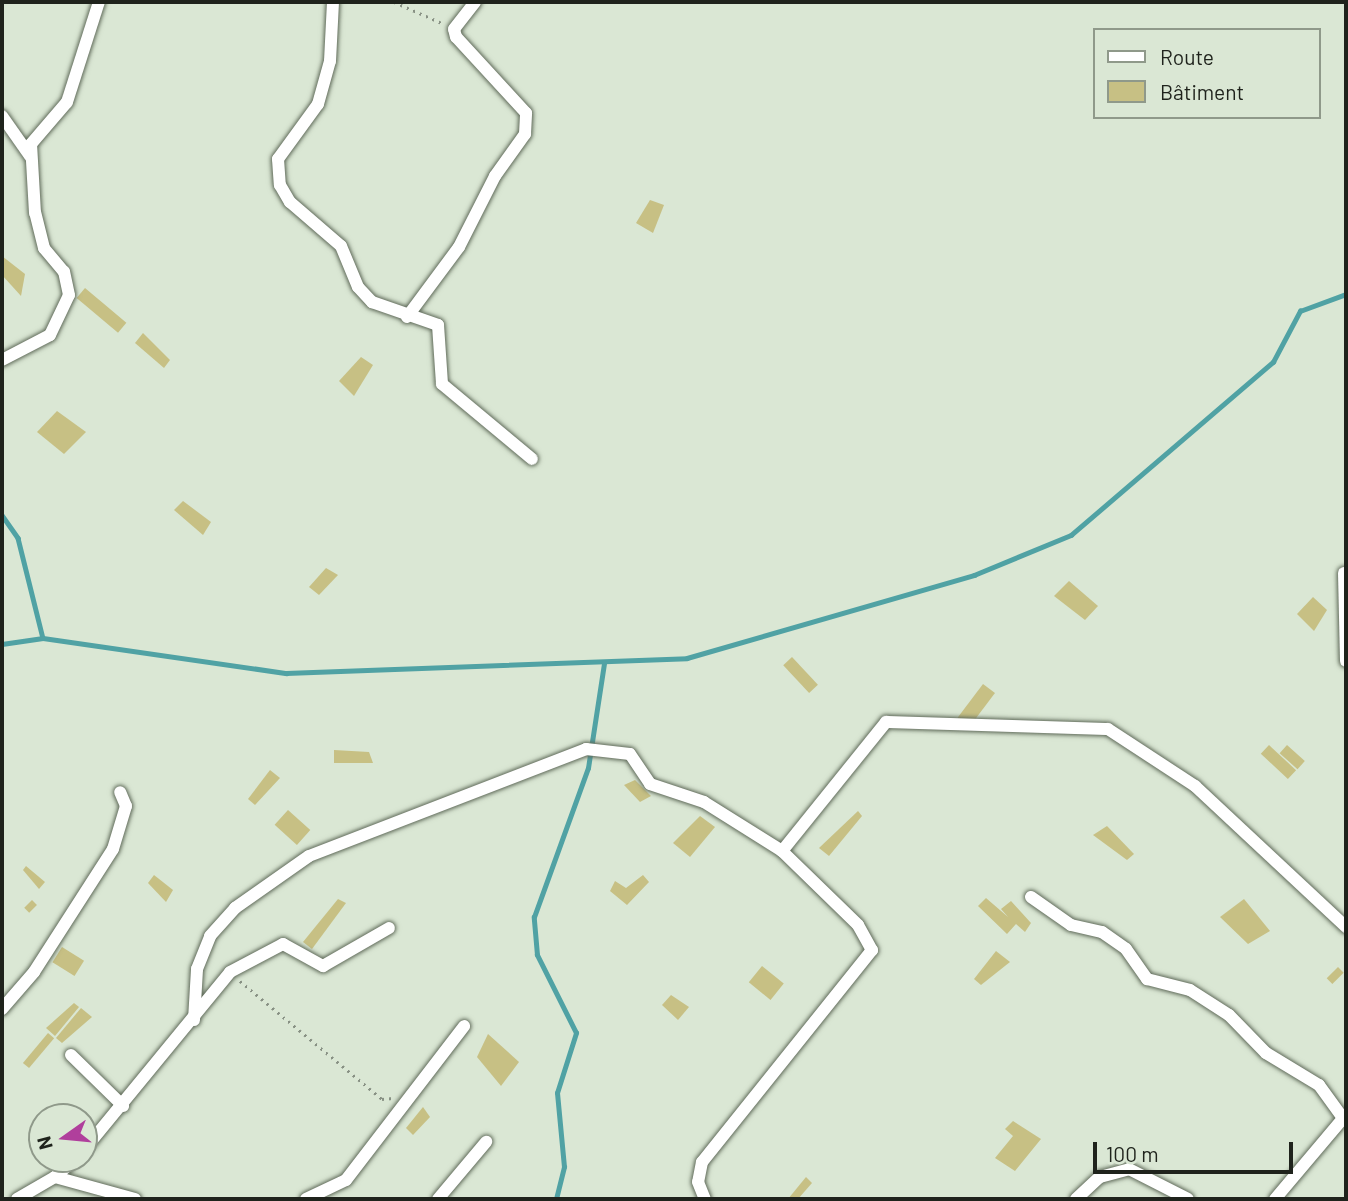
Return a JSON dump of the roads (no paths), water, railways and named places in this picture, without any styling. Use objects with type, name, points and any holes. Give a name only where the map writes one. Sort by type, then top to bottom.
[{"type":"street","points":[[30,156],[37,135],[67,102],[99,2]]},
{"type":"street","points":[[333,2],[330,61],[318,104],[278,159],[277,172],[290,202],[341,246],[358,287],[372,302],[407,317],[438,325],[446,390],[532,459]]},
{"type":"street","points":[[407,317],[460,247],[527,123],[515,99],[463,48],[454,29],[475,2]]},
{"type":"street","points":[[2,116],[30,156],[44,248],[64,272],[69,295],[50,335],[2,360]]},
{"type":"street","points":[[1344,573],[1346,661]]},
{"type":"street","points":[[782,851],[886,722],[1108,729],[1195,786],[1345,921]]},
{"type":"street","points":[[194,1020],[197,969],[210,936],[267,884],[309,856],[586,750],[630,754],[650,784],[704,802],[782,851],[858,925],[872,950],[702,1162],[698,1182],[705,1199]]},
{"type":"street","points":[[2,1009],[39,965],[113,849],[126,806],[120,792]]},
{"type":"street","points":[[1031,897],[1071,925],[1102,932],[1126,949],[1147,979],[1190,990],[1229,1015],[1266,1054],[1319,1085],[1345,1117],[1278,1198]]},
{"type":"street","points":[[98,1134],[194,1020],[230,972],[283,944],[323,966],[389,928]]},
{"type":"street","points":[[306,1199],[346,1180],[403,1097],[464,1026]]},
{"type":"street","points":[[71,1055],[123,1105]]},
{"type":"street","points":[[438,1199],[486,1142]]},
{"type":"street","points":[[1076,1199],[1100,1177],[1129,1169],[1188,1199]]},
{"type":"street","points":[[17,1199],[59,1173]]},
{"type":"street","points":[[55,1177],[135,1199]]},
{"type":"waterway","points":[[2,644],[43,638],[286,673],[687,658],[974,575],[1071,535],[1273,362],[1300,311],[1346,294]]},
{"type":"waterway","points":[[2,515],[18,538],[43,638]]},
{"type":"waterway","points":[[556,1199],[564,1167],[557,1093],[576,1033],[537,955],[534,917],[588,768],[604,663]]}]
